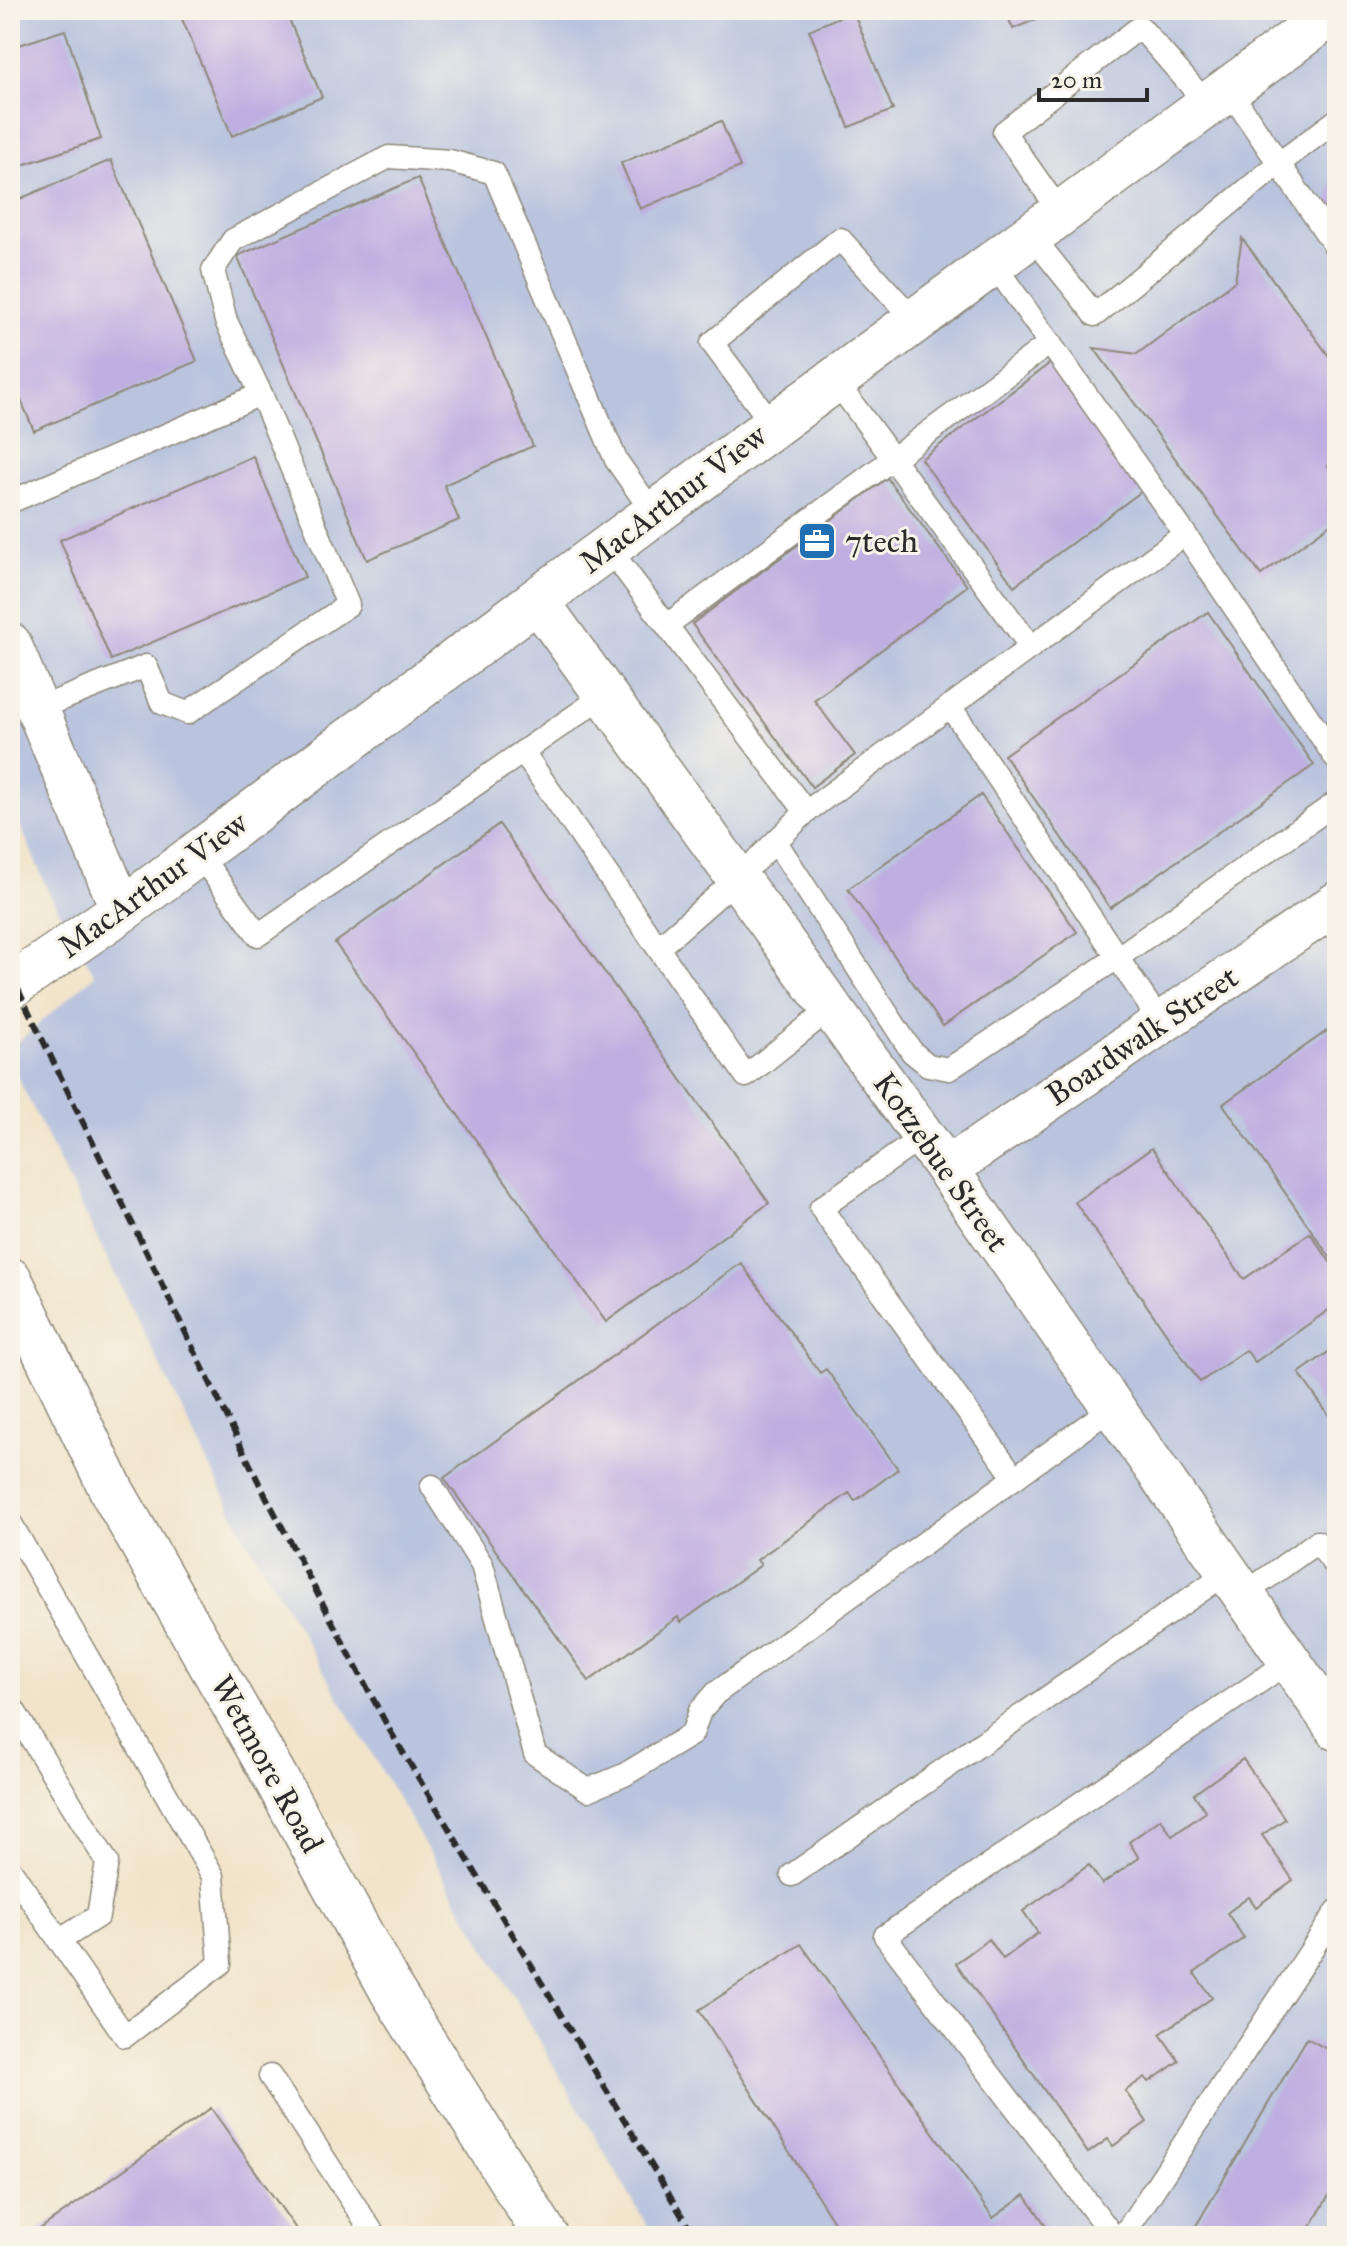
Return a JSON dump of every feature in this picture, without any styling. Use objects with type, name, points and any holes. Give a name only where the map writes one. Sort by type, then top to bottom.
[{"type":"street","name":"MacArthur View","points":[[10,987],[122,910],[1336,10]]},
{"type":"street","name":"Kotzebue Street","points":[[537,600],[936,1153],[1337,1729]]},
{"type":"street","points":[[10,644],[122,910]]},
{"type":"street","name":"Boardwalk Street","points":[[936,1153],[1161,1023],[1337,903]]},
{"type":"street","name":"Wetmore Road","points":[[10,1280],[113,1493],[275,1777],[392,1991],[546,2236]]},
{"type":"lane","points":[[1337,120],[1277,165],[1095,315],[1046,224],[1004,132],[1140,27],[1218,97],[1277,165],[1337,249]]},
{"type":"lane","points":[[37,709],[146,666],[162,703],[187,713],[348,605],[261,394],[226,321],[213,270],[233,240],[389,157],[450,161],[494,173],[616,460],[654,514]]},
{"type":"lane","points":[[773,425],[712,343],[840,239],[915,321]]},
{"type":"lane","points":[[993,263],[1185,534],[1337,760]]},
{"type":"lane","points":[[667,625],[1050,343]]},
{"type":"lane","points":[[835,380],[1031,647]]},
{"type":"lane","points":[[10,502],[261,394]]},
{"type":"lane","points":[[658,948],[738,878],[806,812],[1185,534]]},
{"type":"lane","points":[[608,547],[806,812]]},
{"type":"lane","points":[[198,853],[258,935],[605,695]]},
{"type":"lane","points":[[950,706],[1161,1023]]},
{"type":"lane","points":[[523,752],[746,1076],[831,1008]]},
{"type":"lane","points":[[776,842],[912,1052],[928,1065],[949,1069],[1117,958],[1337,802]]},
{"type":"lane","points":[[936,1153],[821,1208],[1015,1478]]},
{"type":"lane","points":[[432,1486],[482,1565],[535,1754],[588,1790],[624,1775],[692,1734],[700,1711],[716,1693],[1113,1407]]},
{"type":"lane","points":[[10,1522],[213,1876],[220,1964],[125,2036],[10,1869]]},
{"type":"lane","points":[[792,1875],[1235,1583],[1317,1542],[1337,1568]]},
{"type":"lane","points":[[1113,2236],[885,1936],[1290,1661]]},
{"type":"lane","points":[[10,1704],[107,1862],[98,1916],[59,1941]]},
{"type":"lane","points":[[1123,2236],[1337,1911]]},
{"type":"lane","points":[[270,2076],[375,2236]]},
{"type":"shaded area","points":[[10,10],[1337,10],[1337,2236],[654,2236],[648,2227],[243,1533],[10,1062],[10,1049],[95,975],[48,891],[10,801]]},
{"type":"building","points":[[202,10],[285,10],[322,97],[232,136],[182,19]]},
{"type":"building","points":[[1005,10],[1058,10],[1013,29]]},
{"type":"building","points":[[853,11],[893,110],[849,127],[809,30]]},
{"type":"building","points":[[65,30],[101,139],[10,169],[10,48]]},
{"type":"building","points":[[721,121],[740,167],[640,209],[621,163]]},
{"type":"building","points":[[111,160],[197,361],[34,431],[10,374],[10,203]]},
{"type":"building","points":[[1337,166],[1337,215],[1324,225],[1334,168]]},
{"type":"building","points":[[418,178],[533,446],[444,485],[459,520],[367,560],[237,256]]},
{"type":"building","points":[[1242,238],[1337,367],[1337,460],[1328,466],[1337,477],[1337,519],[1261,575],[1094,348],[1137,354],[1235,281]]},
{"type":"building","points":[[1053,361],[1146,488],[1014,586],[921,459]]},
{"type":"building","points":[[253,456],[305,577],[111,660],[60,540]]},
{"type":"building","points":[[887,478],[967,586],[814,700],[855,755],[812,787],[692,624]]},
{"type":"building","points":[[1208,612],[1314,765],[1110,908],[1004,755]]},
{"type":"building","points":[[981,795],[1077,932],[943,1026],[848,889]]},
{"type":"building","points":[[499,824],[769,1203],[606,1322],[335,943]]},
{"type":"building","points":[[1337,1024],[1337,1267],[1223,1104]]},
{"type":"building","points":[[1152,1148],[1244,1279],[1310,1233],[1337,1272],[1337,1304],[1255,1362],[1246,1350],[1200,1382],[1075,1202]]},
{"type":"building","points":[[741,1263],[820,1373],[826,1369],[898,1469],[855,1501],[849,1493],[757,1560],[761,1565],[681,1622],[678,1617],[589,1681],[444,1478]]},
{"type":"building","points":[[1337,1346],[1337,1427],[1299,1373]]},
{"type":"building","points":[[1243,1759],[1285,1819],[1262,1835],[1293,1880],[1256,1907],[1249,1897],[1227,1913],[1244,1938],[1194,1973],[1212,1998],[1160,2034],[1179,2061],[1149,2082],[1145,2077],[1125,2091],[1147,2122],[1113,2146],[1108,2139],[1088,2153],[956,1963],[989,1939],[1003,1959],[1038,1933],[1023,1911],[1089,1865],[1102,1884],[1139,1858],[1129,1842],[1161,1819],[1172,1836],[1206,1812],[1194,1794]]},
{"type":"building","points":[[801,1944],[993,2218],[1025,2195],[1053,2236],[843,2236],[699,2010]]},
{"type":"building","points":[[1307,2038],[1337,2055],[1337,2182],[1305,2236],[1190,2236]]},
{"type":"building","points":[[211,2108],[301,2236],[30,2236],[142,2157]]},
{"type":"railway","points":[[10,973],[261,1487],[389,1729],[694,2236]]},
{"type":"place","name":"7tech","points":[[817,541]]}]
